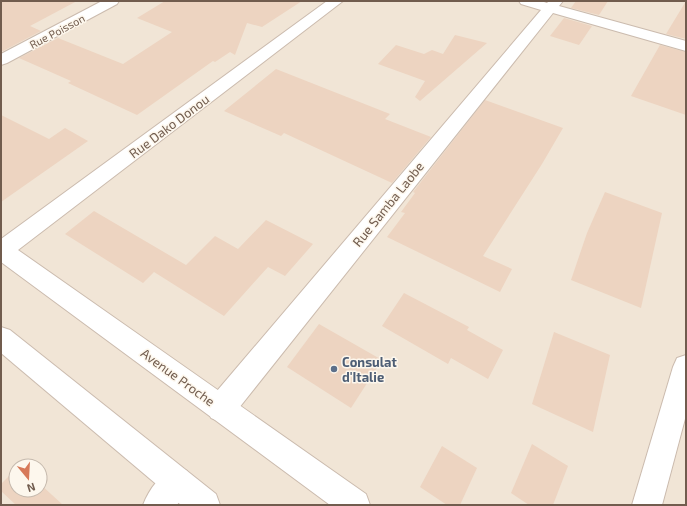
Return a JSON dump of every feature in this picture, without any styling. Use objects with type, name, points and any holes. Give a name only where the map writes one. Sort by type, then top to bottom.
[{"type":"street","name":"Rue Poisson","points":[[1,60],[112,1]]},
{"type":"street","name":"Rue Dako Donou","points":[[1,250],[336,1]]},
{"type":"street","points":[[526,1],[553,4],[686,46]]},
{"type":"street","name":"Rue Samba Laobe","points":[[221,408],[553,4]]},
{"type":"street","name":"Avenue Proche","points":[[1,250],[355,505]]},
{"type":"street","points":[[1,338],[205,505]]},
{"type":"street","points":[[647,505],[686,367]]},
{"type":"street","points":[[158,505],[177,482]]},
{"type":"shaded area","points":[[1,1],[686,1],[686,505],[1,505]]},
{"type":"building","points":[[1,1],[77,1],[30,26],[41,31],[1,51]]},
{"type":"building","points":[[165,1],[302,1],[262,27],[247,23],[235,55],[230,52],[215,62],[213,61],[137,115],[68,83],[71,81],[19,58],[58,38],[123,64],[172,32],[137,18]]},
{"type":"building","points":[[576,1],[608,1],[599,15],[571,8]]},
{"type":"building","points":[[686,1],[686,39],[666,34]]},
{"type":"building","points":[[564,18],[592,26],[579,45],[550,36]]},
{"type":"building","points":[[455,35],[487,43],[420,101],[415,97],[425,81],[378,64],[396,45],[424,54],[432,50],[443,54]]},
{"type":"building","points":[[660,45],[686,52],[686,115],[631,96]]},
{"type":"building","points":[[276,69],[390,114],[385,119],[431,137],[392,183],[284,133],[281,136],[224,111]]},
{"type":"building","points":[[485,100],[563,128],[542,164],[483,256],[512,269],[500,292],[387,237],[405,213],[401,212],[415,193],[413,192]]},
{"type":"building","points":[[1,115],[49,139],[65,128],[88,141],[1,202]]},
{"type":"building","points":[[605,192],[662,213],[641,308],[571,280],[587,233]]},
{"type":"building","points":[[94,211],[186,265],[215,236],[238,249],[266,220],[313,244],[285,276],[268,267],[224,316],[154,272],[143,283],[65,234]]},
{"type":"building","points":[[404,293],[469,327],[467,330],[503,350],[488,379],[451,358],[448,364],[382,326]]},
{"type":"building","points":[[319,324],[382,360],[351,408],[287,367]]},
{"type":"building","points":[[554,332],[610,355],[593,432],[532,404]]},
{"type":"building","points":[[532,444],[568,466],[553,505],[529,505],[511,493]]},
{"type":"building","points":[[442,446],[477,468],[460,505],[447,505],[420,487]]},
{"type":"building","points":[[8,477],[8,498],[1,491],[1,484]]},
{"type":"building","points":[[48,491],[63,505],[16,505],[8,498],[48,498]]},
{"type":"place","name":"Consulat d'Italie","points":[[334,369]]}]
